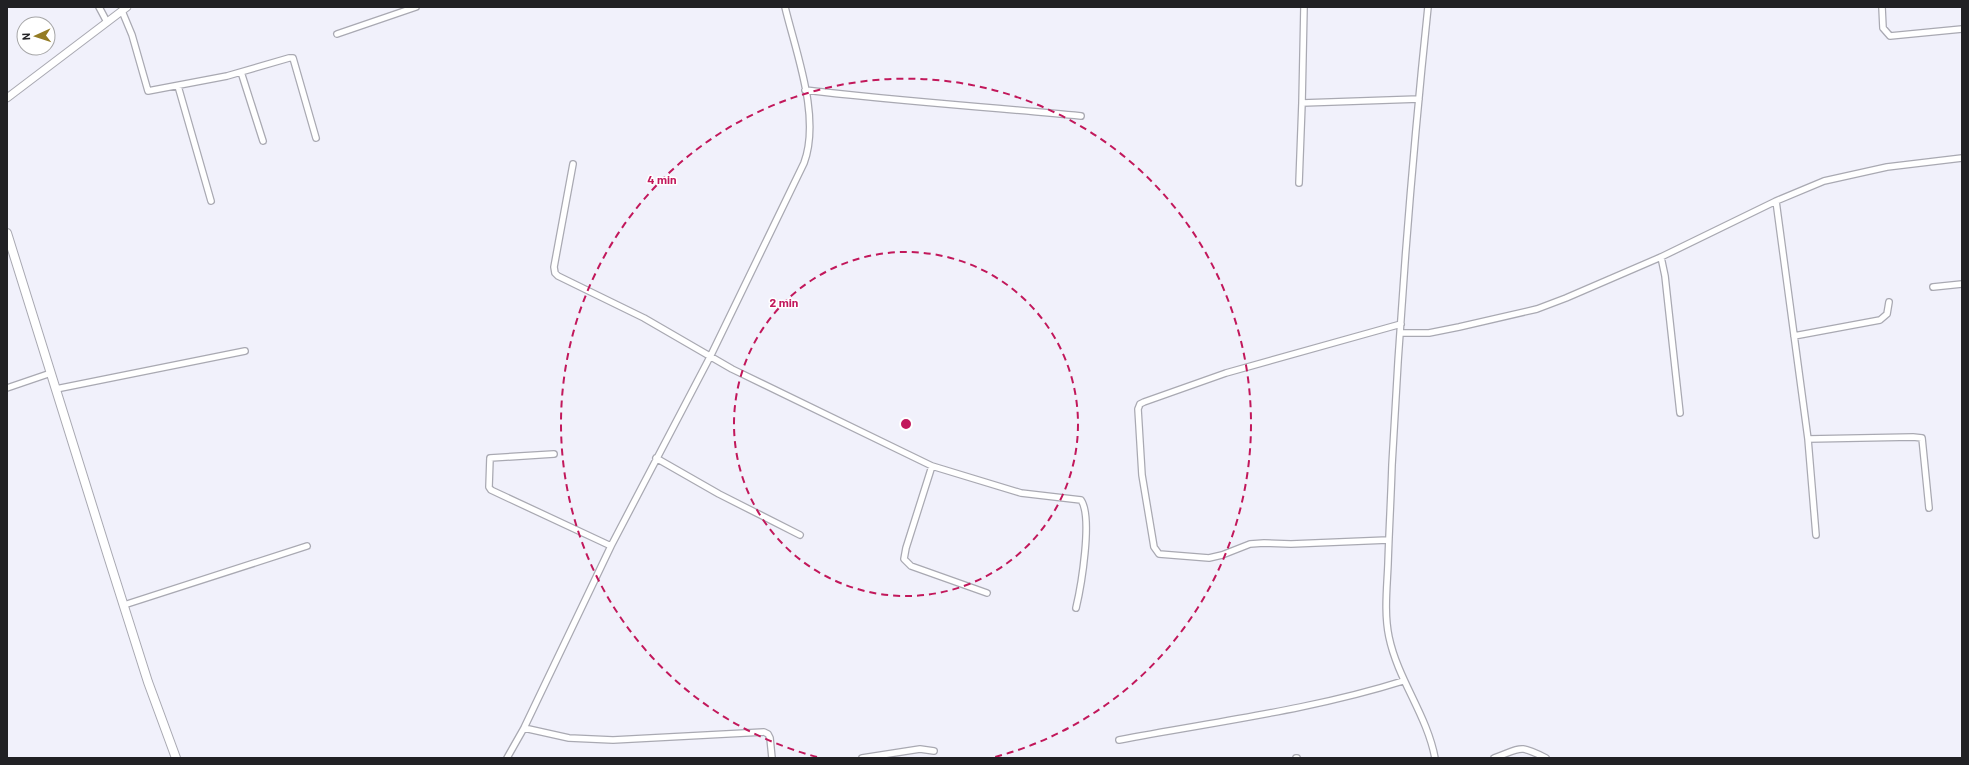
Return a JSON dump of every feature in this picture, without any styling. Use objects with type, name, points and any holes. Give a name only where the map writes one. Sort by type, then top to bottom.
[{"type":"main road","points":[[8,238],[124,605],[176,758]]},
{"type":"street","points":[[99,7],[107,22]]},
{"type":"street","points":[[337,34],[416,7]]},
{"type":"street","points":[[507,758],[524,728],[611,546],[711,356],[807,154],[810,128],[805,90],[786,7]]},
{"type":"street","points":[[1299,183],[1304,7]]},
{"type":"street","points":[[1428,7],[1401,324],[1386,594],[1389,637],[1403,681],[1423,716],[1431,739],[1435,758]]},
{"type":"street","points":[[1882,7],[1883,28],[1890,36],[1962,29]]},
{"type":"street","points":[[7,98],[124,9],[147,90],[152,91],[178,86],[241,72],[293,58],[316,138]]},
{"type":"street","points":[[241,72],[263,141]]},
{"type":"street","points":[[178,86],[211,201]]},
{"type":"street","points":[[805,90],[882,99],[1081,116]]},
{"type":"street","points":[[1302,103],[1419,99]]},
{"type":"street","points":[[1401,333],[1437,331],[1537,309],[1602,284],[1811,185],[1852,174],[1887,167],[1962,158]]},
{"type":"street","points":[[573,164],[554,267],[555,273],[558,276],[644,318],[732,369],[932,466],[1020,493],[1080,500],[1085,512],[1086,523],[1083,573],[1076,608]]},
{"type":"street","points":[[1776,201],[1808,439],[1816,535]]},
{"type":"street","points":[[1661,257],[1665,276],[1680,413]]},
{"type":"street","points":[[1933,287],[1962,284]]},
{"type":"street","points":[[1794,336],[1880,320],[1887,314],[1889,302]]},
{"type":"street","points":[[1388,540],[1291,544],[1276,542],[1257,543],[1209,558],[1159,554],[1154,547],[1142,475],[1138,409],[1140,404],[1144,402],[1226,373],[1401,324]]},
{"type":"street","points":[[56,389],[245,351]]},
{"type":"street","points":[[7,388],[51,373]]},
{"type":"street","points":[[1808,439],[1922,438],[1929,508]]},
{"type":"street","points":[[554,454],[490,458],[489,487],[611,546]]},
{"type":"street","points":[[656,458],[719,494],[800,535]]},
{"type":"street","points":[[932,466],[904,559],[911,566],[987,593]]},
{"type":"street","points":[[124,605],[307,546]]},
{"type":"street","points":[[1119,740],[1315,704],[1369,692],[1403,681]]},
{"type":"street","points":[[524,728],[569,738],[613,740],[764,732],[768,734],[770,738],[772,758]]},
{"type":"street","points":[[1494,758],[1523,748],[1531,750],[1546,758]]},
{"type":"street","points":[[862,758],[920,749],[934,751]]}]
